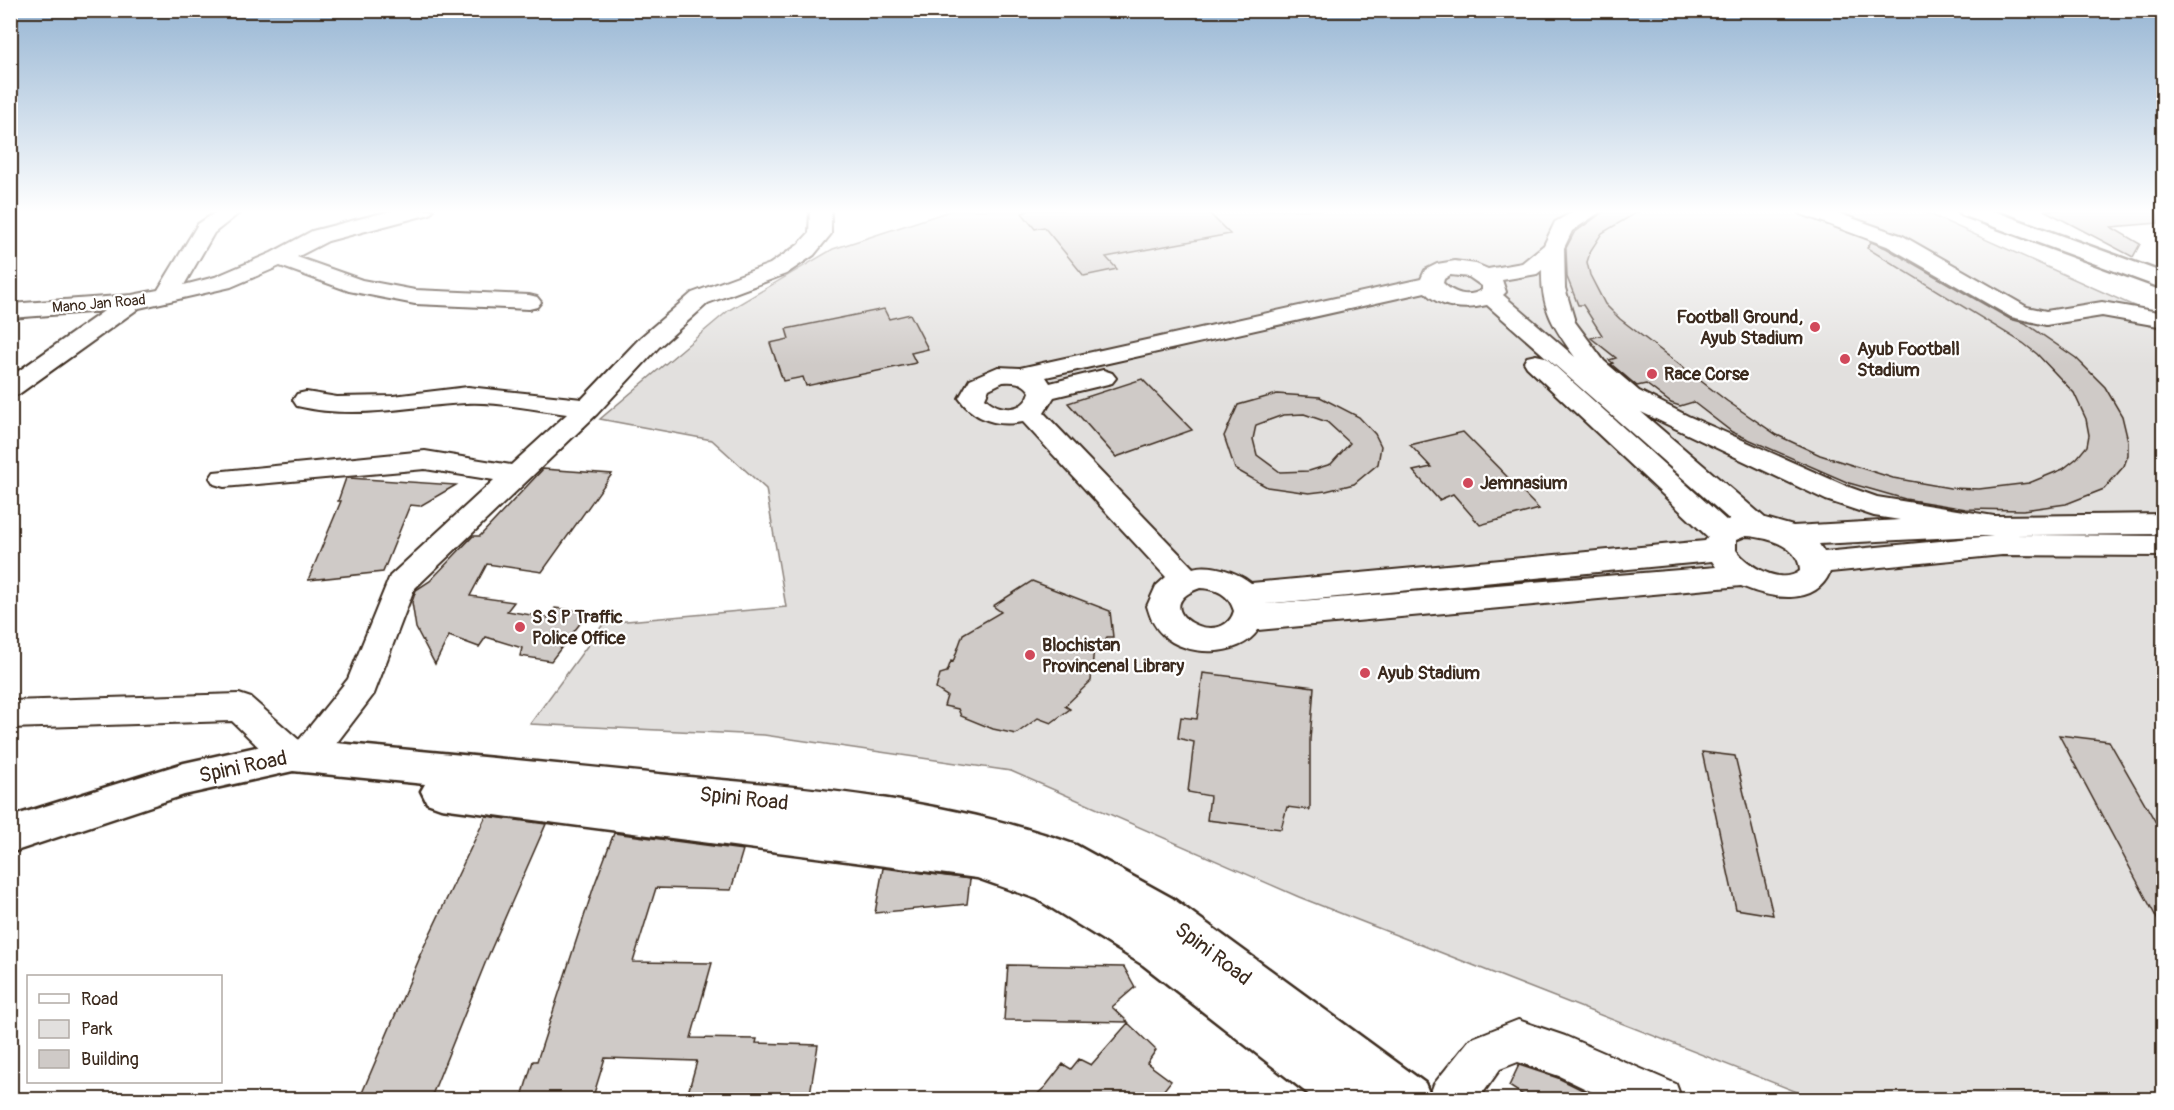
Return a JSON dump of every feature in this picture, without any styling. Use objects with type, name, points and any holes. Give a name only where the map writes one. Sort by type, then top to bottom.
[{"type":"main road","points":[[2109,262],[2163,282]]},
{"type":"main road","name":"Spini Road","points":[[10,835],[184,779],[300,756],[821,806],[986,834],[1061,858],[1157,912],[1408,1100]]},
{"type":"main road","name":"Spini Road","points":[[10,858],[102,822],[250,781],[318,775],[977,860],[1052,885],[1159,950],[1358,1100]]},
{"type":"street","points":[[166,296],[186,262]]},
{"type":"street","name":"Mano Jan Road","points":[[10,311],[132,302],[166,296],[223,282],[270,262]]},
{"type":"street","points":[[290,262],[357,286],[415,297],[529,302]]},
{"type":"street","points":[[10,715],[239,707],[300,756],[362,685],[401,584],[588,408],[650,342],[700,298],[778,268],[788,262]]},
{"type":"street","points":[[1538,262],[1529,269],[1469,289],[1035,402],[1004,417],[982,411],[975,405],[972,398],[978,384],[998,375],[1021,375],[1469,289],[1534,284],[1556,298]]},
{"type":"street","points":[[1554,262],[1553,288],[1563,323],[1595,366],[1630,396],[1679,422],[1836,493],[1874,506],[1992,525]]},
{"type":"street","points":[[1931,262],[2019,312],[2046,318],[2102,309],[2163,320]]},
{"type":"street","points":[[1469,289],[1756,526],[1790,536],[1802,544],[1815,563],[1816,572],[1811,580],[1789,588],[1758,582],[1733,567],[1722,543],[1469,289]]},
{"type":"street","points":[[10,389],[132,302]]},
{"type":"street","points":[[1021,375],[1036,382],[1035,402],[1186,579]]},
{"type":"street","points":[[306,400],[337,405],[393,404],[468,395],[588,408]]},
{"type":"street","points":[[225,478],[424,460],[516,475]]},
{"type":"street","points":[[1914,513],[1955,526]]},
{"type":"street","points":[[1790,536],[1955,526],[2084,522],[2163,524]]},
{"type":"street","points":[[1246,607],[1722,543],[1731,529],[1756,526]]},
{"type":"street","points":[[1815,563],[2002,545],[2163,546]]},
{"type":"street","points":[[1246,607],[1743,575]]},
{"type":"street","points":[[1199,577],[1225,581],[1246,607],[1242,629],[1232,636],[1204,640],[1177,631],[1168,622],[1163,612],[1162,602],[1175,585],[1186,579],[1199,577]]},
{"type":"street","points":[[1450,1100],[1485,1054],[1518,1041],[1565,1057],[1660,1100]]},
{"type":"green space","name":"Ayub Stadium","points":[[811,262],[2035,262],[2163,319],[2163,1099],[1815,1099],[1299,897],[1011,771],[764,735],[530,724],[604,623],[786,607],[766,489],[712,440],[600,419],[729,310]]},
{"type":"building","points":[[1072,262],[1110,262],[1117,269],[1084,276]]},
{"type":"building","points":[[1566,262],[1587,262],[1590,275],[1605,304],[1620,319],[1727,401],[1777,435],[1820,455],[1893,478],[1950,488],[1979,489],[2029,483],[2063,469],[2077,458],[2087,446],[2089,435],[2086,419],[2074,393],[2037,354],[2023,343],[1890,262],[1910,262],[2010,319],[2025,323],[2076,358],[2105,387],[2122,416],[2128,441],[2128,455],[2124,466],[2104,489],[2066,504],[2023,510],[1966,509],[1905,499],[1849,483],[1732,432],[1693,402],[1680,406],[1671,403],[1646,384],[1637,386],[1611,364],[1613,363],[1609,360],[1616,358],[1591,338],[1602,335],[1583,305],[1578,305],[1567,277]]},
{"type":"building","points":[[884,309],[889,319],[910,314],[928,349],[911,353],[916,363],[806,386],[803,377],[783,381],[770,343],[789,339],[786,329]]},
{"type":"building","points":[[1142,379],[1192,430],[1116,457],[1068,403]]},
{"type":"building","points":[[1277,394],[1320,397],[1359,417],[1375,434],[1381,446],[1378,464],[1354,484],[1326,491],[1309,493],[1267,487],[1235,469],[1224,436],[1238,405]],"holes":[[[1304,414],[1327,422],[1350,443],[1331,464],[1309,471],[1280,472],[1257,455],[1253,439],[1256,425],[1283,415]]]},
{"type":"building","name":"Jemnasium","points":[[1463,432],[1539,509],[1480,525],[1453,494],[1439,500],[1413,471],[1431,467],[1410,445]]},
{"type":"building","points":[[543,469],[612,474],[542,572],[487,564],[470,596],[514,602],[507,611],[549,618],[555,608],[589,612],[551,661],[520,656],[522,648],[486,637],[479,647],[449,636],[435,664],[416,628],[412,602],[416,590],[430,581],[473,536],[480,536]]},
{"type":"building","points":[[346,478],[456,485],[420,506],[410,505],[383,572],[308,580],[341,501],[338,501]]},
{"type":"building","name":"Blochistan Provincenal Library","points":[[1032,581],[1110,611],[1113,637],[1107,637],[1103,648],[1094,646],[1091,681],[1065,706],[1070,709],[1051,723],[1038,718],[1016,734],[993,729],[961,716],[958,709],[944,706],[947,696],[936,689],[940,674],[947,672],[951,661],[953,662],[963,634],[1001,612],[993,606]]},
{"type":"building","points":[[1203,673],[1314,687],[1310,740],[1310,810],[1287,807],[1281,829],[1207,820],[1210,796],[1188,792],[1194,742],[1178,738],[1181,717],[1197,719]]},
{"type":"building","points":[[2059,735],[2109,741],[2163,835],[2163,930]]},
{"type":"building","points":[[1702,752],[1735,756],[1773,915],[1736,909]]},
{"type":"building","points":[[486,816],[546,824],[486,961],[430,1100],[359,1100],[419,957]]},
{"type":"building","points":[[614,833],[743,850],[731,890],[656,888],[633,962],[712,963],[691,1038],[757,1039],[756,1043],[818,1045],[809,1100],[686,1100],[697,1061],[605,1058],[592,1100],[521,1100],[533,1061],[537,1061],[594,886]]},
{"type":"building","points":[[883,868],[970,879],[967,904],[875,913]]},
{"type":"building","points":[[1008,965],[1124,967],[1135,987],[1112,1007],[1128,1022],[1004,1020]]},
{"type":"building","points":[[1128,1023],[1156,1050],[1147,1063],[1171,1081],[1156,1100],[1031,1100],[1045,1087],[1063,1064],[1071,1069],[1079,1059],[1091,1065]]},
{"type":"building","points":[[1519,1065],[1558,1078],[1603,1100],[1531,1100],[1509,1086]]},
{"type":"place","name":"Football Ground, Ayub Stadium","points":[[1815,327]]},
{"type":"place","name":"Ayub Football Stadium","points":[[1845,359]]},
{"type":"place","name":"Race Corse","points":[[1652,374]]},
{"type":"place","name":"Jemnasium","points":[[1468,483]]},
{"type":"place","name":"S S P Traffic Police Office","points":[[520,627]]},
{"type":"place","name":"Blochistan Provincenal Library","points":[[1030,655]]},
{"type":"place","name":"Ayub Stadium","points":[[1365,673]]}]
